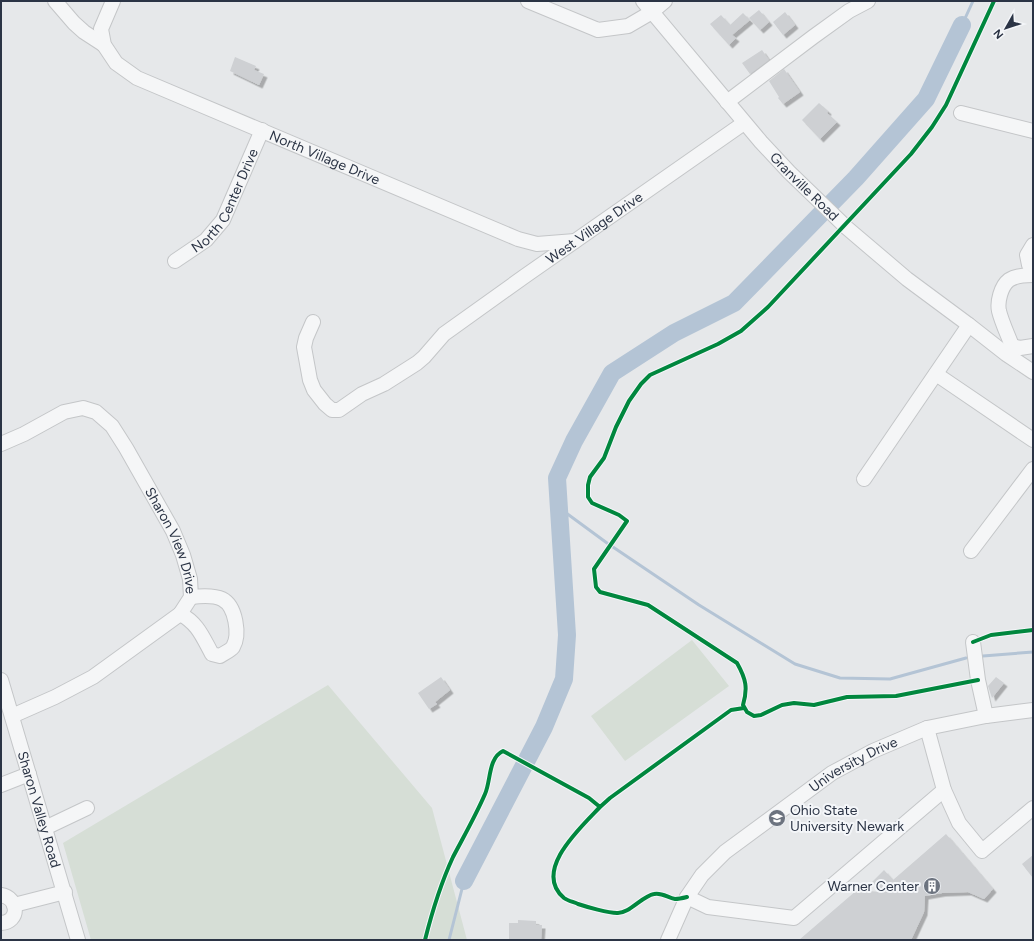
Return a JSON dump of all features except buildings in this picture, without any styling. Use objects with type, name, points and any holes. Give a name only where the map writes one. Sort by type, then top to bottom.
[{"type":"street","points":[[55,1],[84,32],[104,45]]},
{"type":"street","name":"North Village Drive","points":[[112,1],[100,29],[104,45],[116,63],[137,78],[518,239],[537,244],[575,241]]},
{"type":"street","points":[[528,1],[598,30],[628,26],[652,12],[665,1]]},
{"type":"street","name":"Granville Road","points":[[643,1],[744,123],[789,172],[847,228],[907,279],[969,325],[1009,350],[1033,372]]},
{"type":"street","points":[[727,102],[849,11],[868,1]]},
{"type":"street","points":[[961,112],[1033,131]]},
{"type":"street","name":"West Village Drive","points":[[312,322],[304,347],[310,380],[314,390],[325,404],[332,410],[339,410],[362,394],[403,373],[424,357],[444,334],[500,293],[744,123]]},
{"type":"street","name":"North Center Drive","points":[[175,261],[206,240],[223,220],[262,130]]},
{"type":"street","points":[[1033,245],[1027,255],[1029,265],[1033,270]]},
{"type":"street","points":[[1033,275],[1024,275],[1009,280],[1003,288],[999,300],[999,310],[1009,350],[1033,346]]},
{"type":"street","points":[[864,479],[969,325]]},
{"type":"street","points":[[936,374],[1033,440]]},
{"type":"street","name":"Sharon View Drive","points":[[1,444],[24,434],[64,412],[83,408],[96,412],[112,426],[173,531],[183,555],[190,579],[191,597],[180,614],[92,676],[55,697],[12,716]]},
{"type":"street","points":[[971,551],[1033,469]]},
{"type":"street","points":[[180,614],[189,618],[198,629],[212,654],[220,656],[232,648],[236,636],[232,609],[222,599],[207,596],[191,597]]},
{"type":"street","points":[[973,642],[978,680],[986,716]]},
{"type":"street","name":"Sharon Valley Road","points":[[1,680],[78,940]]},
{"type":"street","name":"University Drive","points":[[668,940],[687,897],[702,875],[725,852],[832,773],[873,751],[927,728],[986,716],[1033,710]]},
{"type":"street","points":[[927,728],[944,790],[959,823],[982,851],[1033,808]]},
{"type":"street","points":[[1,785],[29,774]]},
{"type":"street","points":[[687,897],[708,907],[794,918],[944,790]]},
{"type":"street","points":[[45,828],[87,808]]},
{"type":"street","points":[[14,905],[64,892]]},
{"type":"street","points":[[1,895],[8,896],[12,900],[15,911],[13,917],[9,921],[1,924]]},
{"type":"shaded area","points":[[692,640],[729,686],[625,761],[591,716]]},
{"type":"shaded area","points":[[328,685],[432,808],[467,940],[91,940],[63,843]]},
{"type":"waterway","points":[[962,25],[973,1]]},
{"type":"waterway","points":[[464,881],[544,727],[564,679],[567,635],[557,478],[574,441],[612,373],[674,333],[734,303],[856,178],[926,99],[962,25]]},
{"type":"waterway","points":[[558,507],[607,543],[699,605],[795,664],[840,678],[890,679],[966,658]]},
{"type":"waterway","points":[[983,656],[1033,652]]},
{"type":"waterway","points":[[449,940],[464,881]]},
{"type":"cycle path","points":[[978,680],[896,696],[847,697],[814,705],[794,703],[782,705],[761,715],[754,716],[747,712],[743,705],[746,688],[737,663],[648,605],[600,592],[596,587],[594,569],[627,521],[619,515],[592,503],[588,497],[588,485],[590,477],[604,458],[616,427],[629,401],[641,384],[650,375],[718,344],[741,331],[768,307],[911,154],[932,127],[946,105],[994,1]]},
{"type":"cycle path","points":[[973,642],[991,635],[1033,630]]},
{"type":"cycle path","points":[[425,940],[445,877],[453,857],[485,794],[492,764],[498,754],[503,751],[589,798],[600,807],[610,798],[731,710],[744,708]]},
{"type":"cycle path","points":[[600,807],[572,837],[556,863],[553,875],[556,887],[564,898],[587,907],[613,913],[622,913],[649,895],[660,894],[675,899],[687,897]]},
{"type":"place","name":"Ohio State University Newark","points":[[777,818]]},
{"type":"place","name":"Warner Center","points":[[932,886]]}]
